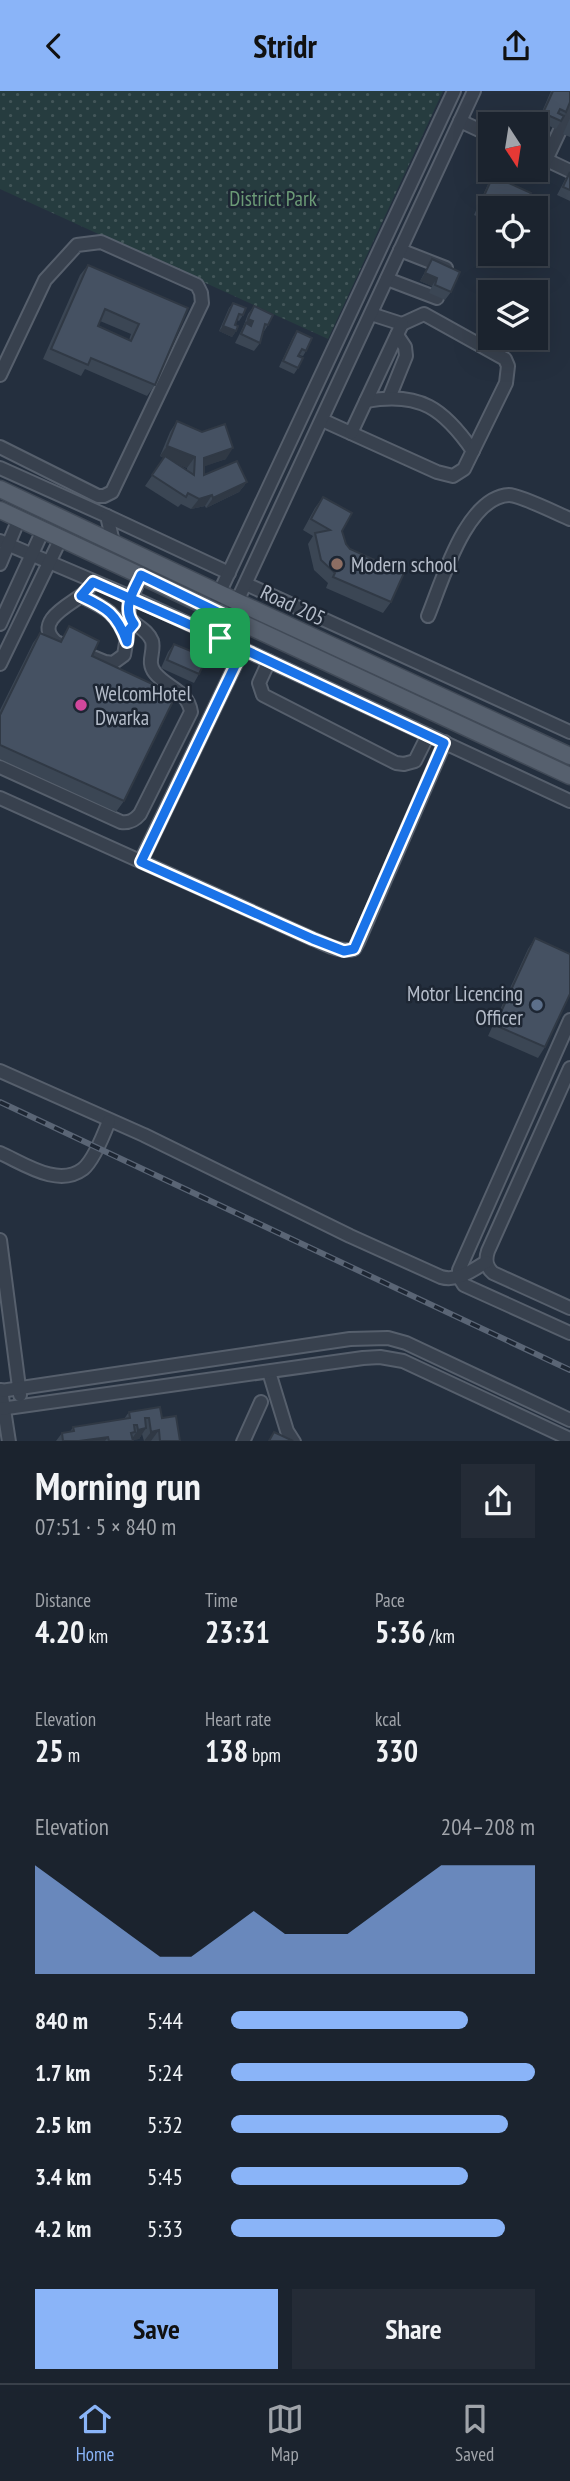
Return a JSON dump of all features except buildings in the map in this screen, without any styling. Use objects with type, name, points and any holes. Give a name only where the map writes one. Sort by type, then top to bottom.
[{"type":"main road","name":"Road 205","points":[[0,489],[570,756]]},
{"type":"main road","name":"Road 205","points":[[0,510],[570,775]]},
{"type":"street","points":[[202,631],[454,91]]},
{"type":"street","points":[[220,638],[474,91]]},
{"type":"street","points":[[548,146],[570,109]]},
{"type":"street","points":[[460,121],[478,129]]},
{"type":"street","points":[[548,161],[570,171]]},
{"type":"street","points":[[0,375],[45,280],[77,245],[101,242],[197,285],[200,289],[202,303],[112,492],[98,496],[0,447]]},
{"type":"street","points":[[400,250],[447,269],[449,276]]},
{"type":"street","points":[[387,279],[437,297]]},
{"type":"street","points":[[371,314],[399,330],[405,347],[406,356],[389,398]]},
{"type":"street","points":[[322,420],[351,433],[447,476],[453,476],[464,469],[506,383],[508,366],[505,359],[424,314],[399,330],[351,433]]},
{"type":"street","points":[[366,401],[389,398],[419,403],[441,413],[473,451]]},
{"type":"street","points":[[0,468],[229,573]]},
{"type":"street","points":[[428,616],[466,527],[482,507],[494,499],[511,495],[570,519]]},
{"type":"street","points":[[107,516],[113,542]]},
{"type":"street","points":[[0,564],[4,543],[19,519]]},
{"type":"street","points":[[0,624],[43,530]]},
{"type":"street","points":[[0,664],[61,538]]},
{"type":"street","points":[[4,543],[131,597],[570,801]]},
{"type":"street","points":[[0,767],[121,822],[135,820],[191,712],[185,696],[154,672],[151,664],[151,639],[147,632],[129,618],[131,597],[141,575]]},
{"type":"street","points":[[93,582],[81,596],[55,613],[48,628],[51,638],[108,663],[121,659],[127,650],[128,631],[134,624]]},
{"type":"street","points":[[246,584],[570,732]]},
{"type":"street","points":[[81,596],[110,611],[117,618],[127,642]]},
{"type":"street","points":[[141,862],[243,649]]},
{"type":"street","points":[[269,661],[259,683],[263,695],[396,763],[415,761],[428,735]]},
{"type":"street","points":[[0,798],[344,951],[354,949],[444,743]]},
{"type":"street","points":[[570,1020],[461,1262],[459,1277],[464,1285],[570,1333]]},
{"type":"street","points":[[570,1068],[488,1251],[486,1262],[493,1273],[570,1308]]},
{"type":"street","points":[[0,1072],[144,1135],[447,1279],[459,1277],[486,1262]]},
{"type":"street","points":[[0,1153],[50,1175],[74,1173],[83,1170],[88,1163],[109,1121]]},
{"type":"street","points":[[0,1240],[21,1406]]},
{"type":"street","points":[[9,1441],[1,1390],[349,1339],[380,1337],[405,1343],[570,1420]]},
{"type":"street","points":[[2,1409],[363,1358],[391,1358],[447,1381],[570,1439]]},
{"type":"street","points":[[269,1372],[287,1431],[294,1441]]},
{"type":"street","points":[[243,1441],[261,1402]]},
{"type":"green space","name":"District Park","points":[[0,91],[443,91],[328,339],[0,189]]},
{"type":"railway","points":[[0,1102],[570,1370]]},
{"type":"place","name":"Modern school","points":[[337,564]]},
{"type":"place","name":"WelcomHotel Dwarka","points":[[81,705]]},
{"type":"place","name":"Motor Licencing Officer","points":[[537,1005]]},
{"type":"route","points":[[220,638],[131,597],[93,582],[81,596],[110,611],[121,625],[127,642],[128,631],[134,624],[129,618],[128,603],[131,597],[141,575],[230,618],[220,638],[444,743],[354,949],[344,951],[313,939],[141,862],[243,649],[220,638]]}]
